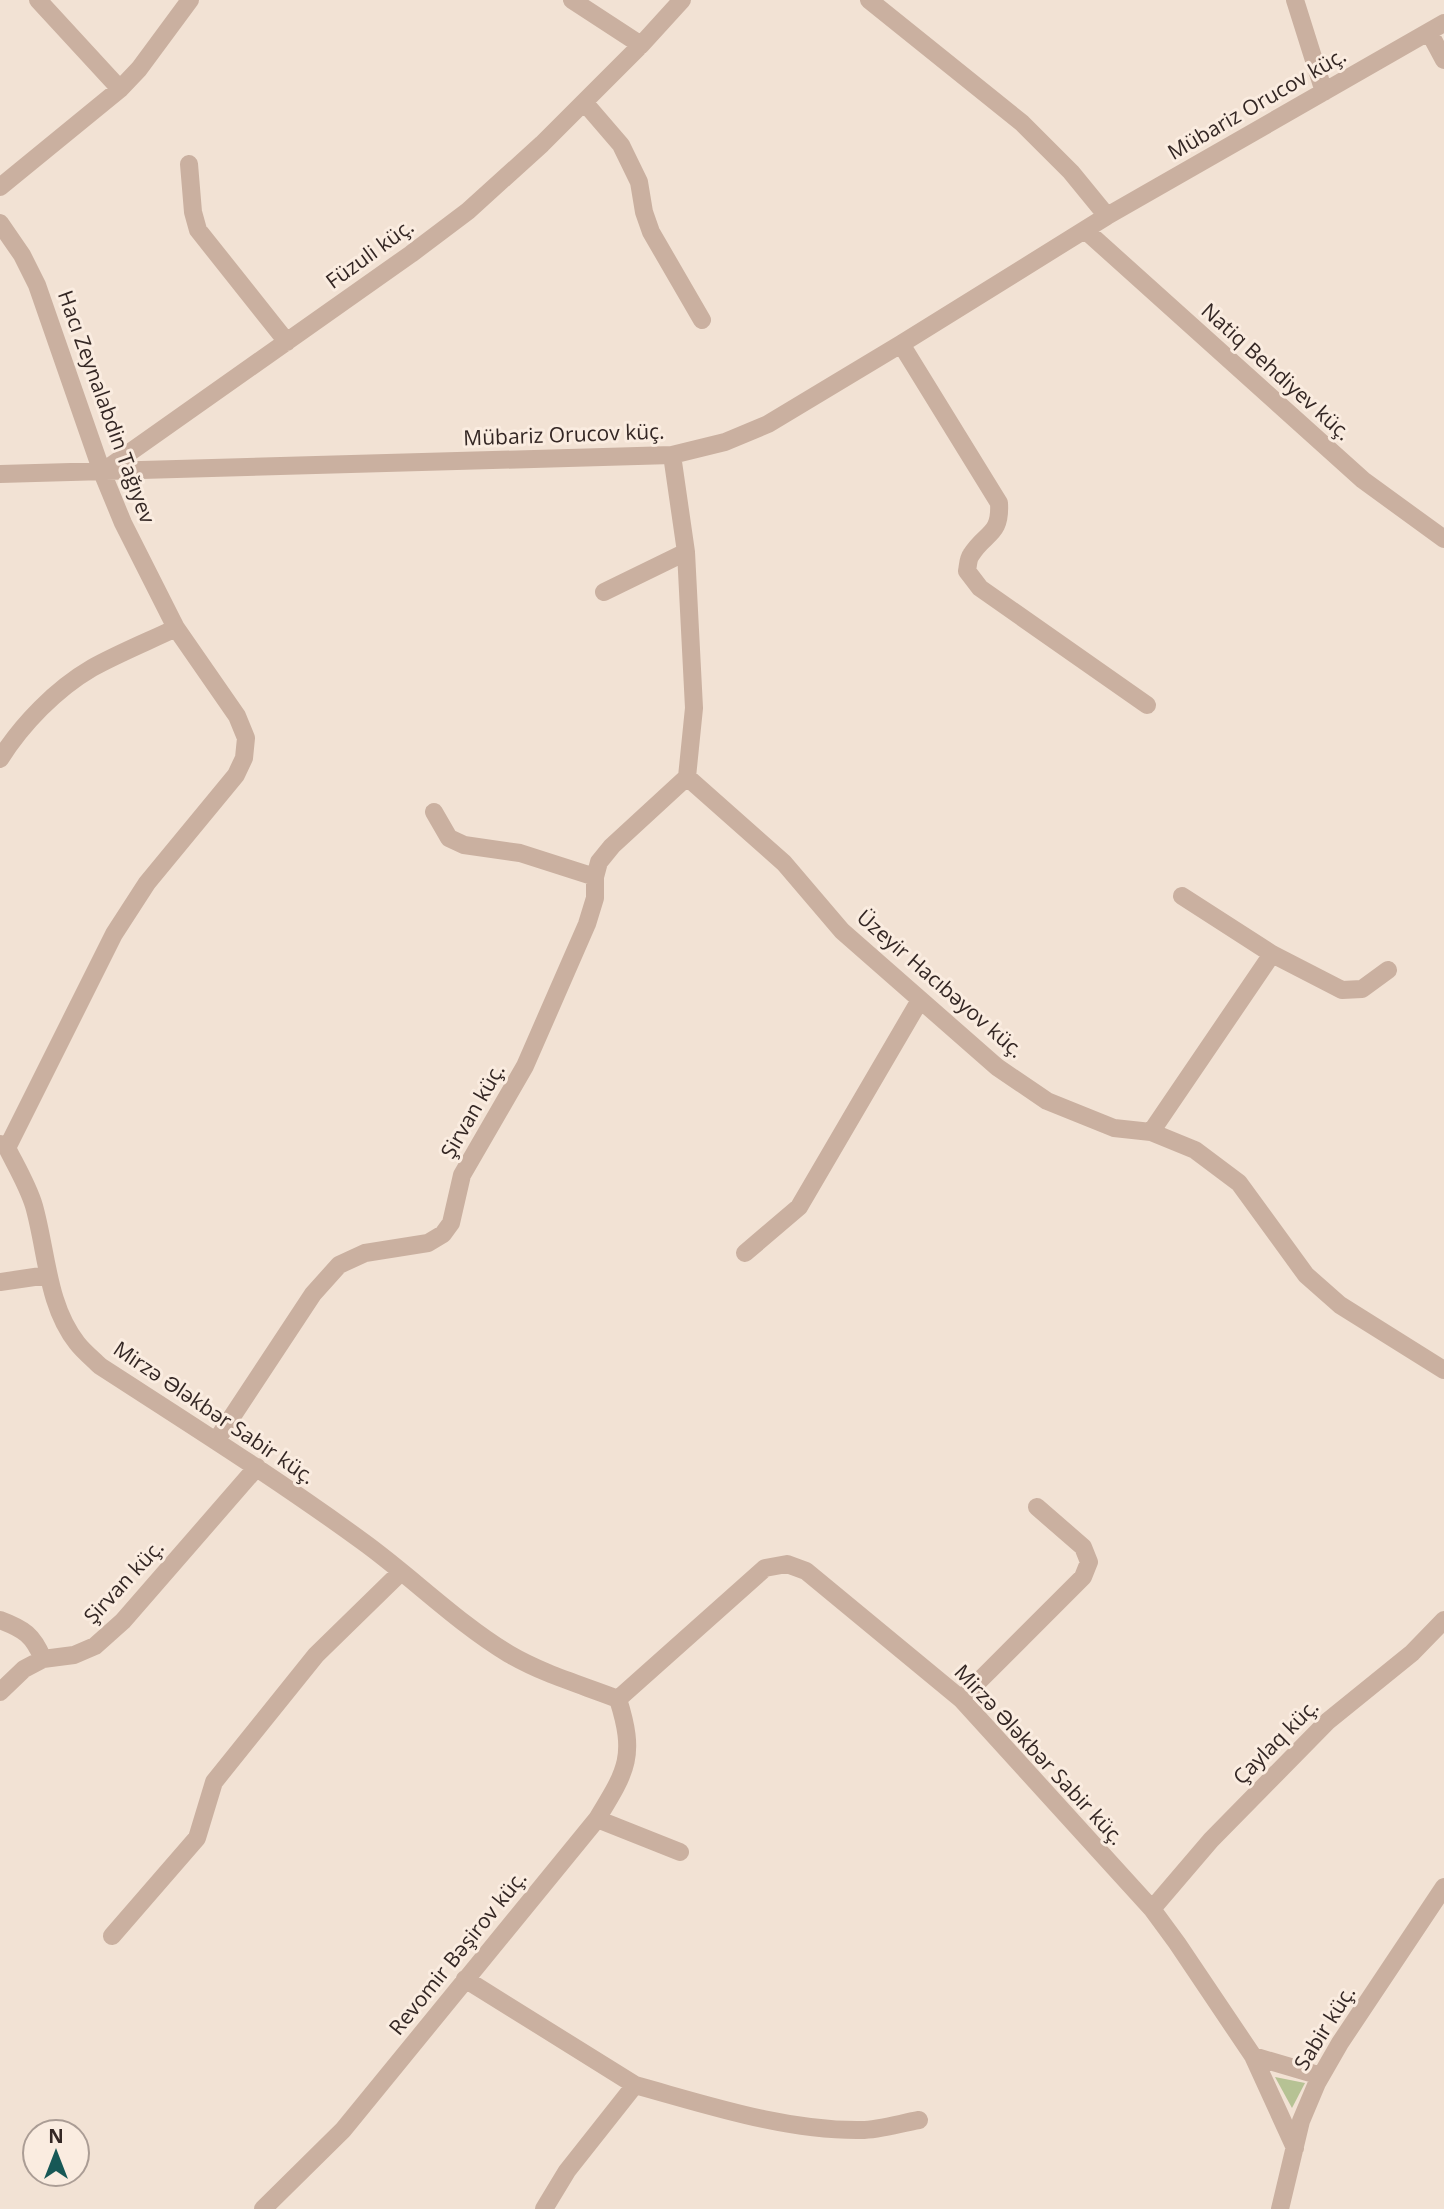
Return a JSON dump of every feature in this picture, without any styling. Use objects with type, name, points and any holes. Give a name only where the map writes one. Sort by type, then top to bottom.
[{"type":"street","points":[[38,0],[120,89]]},
{"type":"street","points":[[0,187],[120,89],[139,69],[190,0]]},
{"type":"street","points":[[572,0],[641,45]]},
{"type":"street","name":"Füzuli küç.","points":[[102,472],[468,211],[542,144],[682,0]]},
{"type":"street","points":[[869,0],[1022,123],[1071,172],[1107,216]]},
{"type":"street","points":[[1295,0],[1324,92]]},
{"type":"street","name":"Mübariz Orucov küç.","points":[[0,474],[672,455],[725,442],[768,424],[1107,216],[1436,28],[1444,60]]},
{"type":"street","points":[[584,102],[621,145],[639,182],[644,212],[651,232],[702,320]]},
{"type":"street","points":[[188,164],[193,212],[198,230],[287,342]]},
{"type":"street","name":"Hacı Zeynalabdin Tağıyev","points":[[0,223],[22,255],[37,285],[102,472],[123,523],[176,628],[237,716],[246,738],[244,758],[236,775],[147,883],[114,934],[3,1145]]},
{"type":"street","name":"Natiq Behdiyev küç.","points":[[1085,230],[1363,480],[1444,538]]},
{"type":"street","points":[[901,344],[999,503],[1000,519],[991,534],[970,556],[967,571],[980,588],[1147,705]]},
{"type":"street","points":[[672,455],[686,552],[694,708],[687,777]]},
{"type":"street","points":[[604,592],[686,552]]},
{"type":"street","points":[[0,759],[12,740],[50,700],[92,668],[176,628]]},
{"type":"street","name":"Şirvan küç.","points":[[216,1441],[313,1294],[340,1265],[365,1253],[428,1242],[443,1234],[451,1223],[462,1175],[525,1066],[587,924],[595,898],[594,877],[599,862],[612,845],[687,777]]},
{"type":"street","name":"Üzeyir Hacıbəyov küç.","points":[[687,777],[784,863],[842,931],[997,1067],[1047,1101],[1114,1128],[1151,1132],[1195,1150],[1239,1183],[1306,1275],[1340,1305],[1444,1370]]},
{"type":"street","points":[[434,812],[449,838],[464,845],[520,853],[594,877]]},
{"type":"street","points":[[1182,896],[1272,954],[1342,990],[1362,989],[1388,970]]},
{"type":"street","points":[[1151,1132],[1272,954]]},
{"type":"street","points":[[745,1253],[799,1207],[920,1000]]},
{"type":"street","name":"Mirzə Ələkbər Sabir küç.","points":[[3,1145],[34,1204],[48,1275],[66,1327],[78,1345],[100,1366],[257,1467],[364,1542],[463,1622],[511,1656],[618,1699],[765,1568],[787,1564],[806,1571],[961,1699],[1152,1909],[1253,2056],[1295,2148]]},
{"type":"street","points":[[0,1282],[48,1275]]},
{"type":"street","name":"Şirvan küç.","points":[[0,1692],[24,1669],[43,1659],[74,1655],[95,1646],[257,1467]]},
{"type":"street","points":[[961,1699],[1083,1577],[1089,1562],[1083,1547],[1037,1507]]},
{"type":"street","points":[[112,1937],[197,1838],[214,1782],[316,1655],[401,1572]]},
{"type":"street","points":[[0,1620],[20,1627],[36,1642],[43,1659]]},
{"type":"street","name":"Çaylaq küç.","points":[[1152,1909],[1211,1840],[1328,1721],[1412,1653],[1444,1620]]},
{"type":"street","name":"Revomir Bəşirov küç.","points":[[263,2209],[343,2130],[597,1819],[621,1780],[629,1752],[627,1727],[618,1699]]},
{"type":"street","points":[[597,1819],[680,1852]]},
{"type":"street","name":"Sabir küç.","points":[[1280,2209],[1305,2112],[1321,2076],[1444,1886]]},
{"type":"street","points":[[465,1979],[635,2085],[802,2126],[863,2130],[919,2120]]},
{"type":"street","points":[[1253,2056],[1321,2076]]},
{"type":"street","points":[[544,2209],[567,2171],[635,2085]]},
{"type":"green space","points":[[1275,2077],[1305,2083],[1292,2108]]}]
